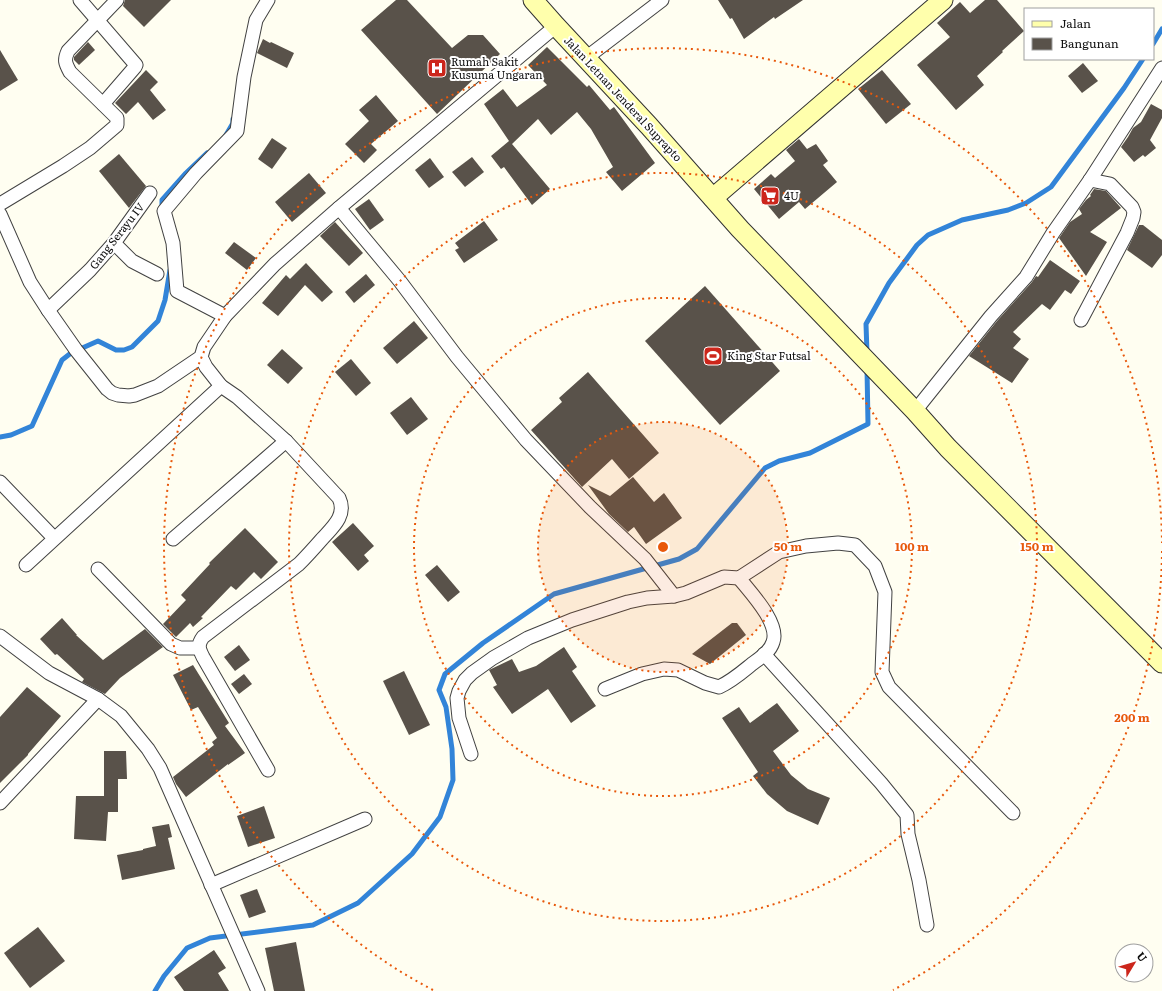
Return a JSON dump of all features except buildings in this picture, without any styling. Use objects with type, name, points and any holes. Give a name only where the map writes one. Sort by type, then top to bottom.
[{"type":"main road","name":"Jalan Letnan Jenderal Suprapto","points":[[533,0],[649,126],[740,229],[916,411],[948,448],[1162,664]]},
{"type":"main road","points":[[713,198],[943,0]]},
{"type":"street","points":[[80,0],[136,65],[103,104]]},
{"type":"street","points":[[0,204],[90,148],[117,125],[117,118],[70,72],[66,64],[65,56],[68,51],[117,0]]},
{"type":"street","points":[[225,316],[177,291],[173,243],[164,211],[196,173],[237,131],[244,77],[256,20],[268,0]]},
{"type":"street","points":[[586,58],[662,0]]},
{"type":"street","points":[[0,214],[30,282],[78,352],[107,389],[118,395],[135,396],[158,386],[201,357],[204,347],[225,316],[275,264],[339,208],[556,26]]},
{"type":"street","points":[[916,411],[991,316],[1026,277],[1053,233],[1090,180],[1162,68]]},
{"type":"street","points":[[1080,320],[1127,233],[1134,212],[1134,209],[1130,204],[1110,184],[1090,180]]},
{"type":"street","name":"Gang Serayu IV","points":[[48,310],[90,270],[114,243],[150,194]]},
{"type":"street","points":[[339,208],[399,280],[457,357],[526,440],[590,507],[645,559],[674,596]]},
{"type":"street","points":[[114,243],[132,261],[157,274]]},
{"type":"street","points":[[201,357],[206,367],[220,386],[236,397],[286,441],[341,503],[340,514],[335,525],[299,564],[203,637],[200,641],[199,648],[268,770]]},
{"type":"street","points":[[26,565],[220,386]]},
{"type":"street","points":[[173,539],[286,441]]},
{"type":"street","points":[[0,482],[54,538]]},
{"type":"street","points":[[471,754],[459,718],[457,698],[462,684],[472,673],[493,658],[528,638],[572,620],[628,602],[686,593],[724,577],[740,578],[779,552],[806,546],[838,543],[855,545],[875,566],[885,592],[882,672],[889,687],[1013,813]]},
{"type":"street","points":[[98,569],[171,644],[180,648],[199,648]]},
{"type":"street","points":[[605,689],[642,674],[664,669],[678,670],[719,687],[730,682],[764,654],[773,641],[773,628],[769,619],[740,578]]},
{"type":"street","points":[[0,636],[49,673],[98,698],[121,716],[148,749],[160,768],[258,991]]},
{"type":"street","points":[[764,654],[881,783],[907,815],[908,834],[928,926]]},
{"type":"street","points":[[0,803],[98,698]]},
{"type":"street","points":[[211,885],[365,819]]},
{"type":"waterway","points":[[1154,42],[1162,29]]},
{"type":"waterway","points":[[867,353],[866,324],[889,283],[917,245],[928,235],[962,220],[1008,210],[1026,203],[1051,187],[1124,88],[1142,60]]},
{"type":"waterway","points":[[226,135],[233,123],[233,119]]},
{"type":"waterway","points":[[162,209],[162,200],[186,173],[207,153]]},
{"type":"waterway","points":[[0,437],[11,435],[32,426],[62,360],[71,353],[98,341],[116,350],[124,350],[132,347],[158,321],[165,300],[170,270]]},
{"type":"waterway","points":[[155,991],[164,976],[187,948],[210,938],[313,925],[358,903],[412,854],[440,817],[453,780],[452,749],[446,707],[439,690],[445,674],[483,643],[554,594],[679,559],[697,549],[765,468],[779,461],[810,453],[868,424],[867,369]]},
{"type":"place","name":"Rumah Sakit Kusuma Ungaran","points":[[437,68]]},
{"type":"place","name":"4U","points":[[770,196]]},
{"type":"place","name":"King Star Futsal","points":[[713,356]]}]
